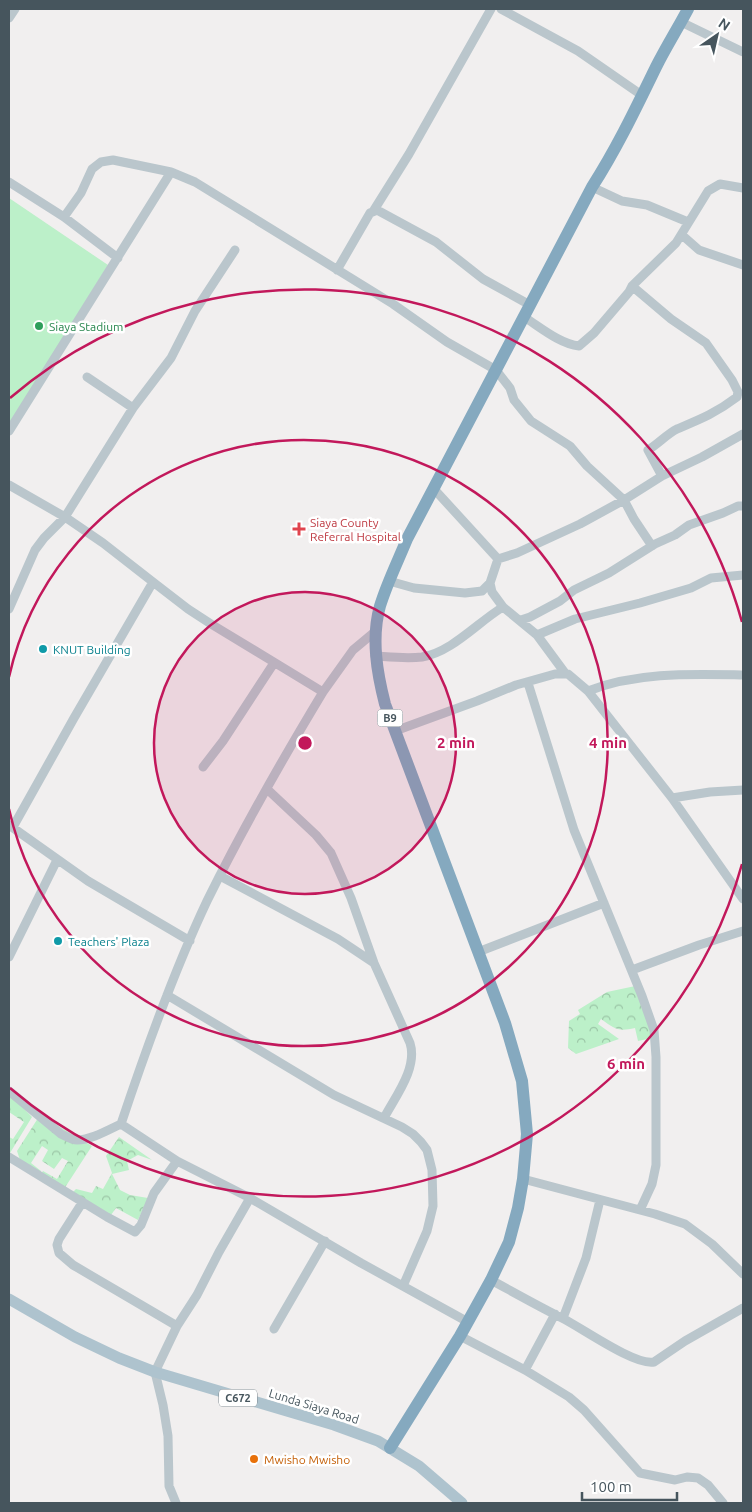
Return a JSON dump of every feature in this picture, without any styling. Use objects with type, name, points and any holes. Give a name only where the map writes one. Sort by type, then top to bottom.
[{"type":"highway","name":"B9","points":[[390,1448],[460,1336],[491,1280],[514,1227],[524,1179],[527,1134],[522,1081],[505,1023],[382,692],[375,656],[380,608],[389,581],[408,538],[592,187],[609,161],[688,9]]},
{"type":"main road","name":"Lunda Siaya Road","points":[[9,1299],[93,1346],[155,1372],[334,1425],[378,1441],[418,1466],[462,1503]]},
{"type":"street","points":[[9,18],[15,9]]},
{"type":"street","points":[[338,270],[366,220],[409,154],[490,9]]},
{"type":"street","points":[[501,9],[578,51],[643,96]]},
{"type":"street","points":[[681,22],[743,52]]},
{"type":"street","points":[[64,217],[81,193],[92,169],[101,162],[113,160],[172,172],[195,182],[393,304],[447,342],[496,370],[510,388],[514,400],[531,421],[570,446],[587,466],[624,500],[652,546]]},
{"type":"street","points":[[9,431],[172,172]]},
{"type":"street","points":[[9,182],[64,217],[118,258]]},
{"type":"street","points":[[524,317],[559,338],[579,346],[594,333],[632,286],[669,251],[682,235],[705,195],[714,186],[720,184],[743,188]]},
{"type":"street","points":[[592,187],[622,201],[647,205],[688,222]]},
{"type":"street","points":[[374,210],[379,210],[436,242],[482,279],[530,305]]},
{"type":"street","points":[[682,235],[699,250],[743,265]]},
{"type":"street","points":[[9,609],[35,550],[65,517],[133,408],[171,358],[195,311],[236,250]]},
{"type":"street","points":[[632,286],[671,319],[706,343],[732,380],[738,392],[737,397],[721,408],[692,424],[676,430],[648,450],[662,476]]},
{"type":"street","points":[[87,377],[133,408]]},
{"type":"street","points":[[498,559],[517,554],[580,524],[624,500],[662,476],[702,458],[743,434]]},
{"type":"street","points":[[9,485],[65,517],[103,543],[188,609],[323,692]]},
{"type":"street","points":[[434,489],[498,559]]},
{"type":"street","points":[[521,620],[560,601],[574,590],[609,573],[652,546],[668,540],[689,525],[738,506],[743,506]]},
{"type":"street","points":[[389,581],[414,588],[465,593],[482,591],[490,583],[498,559]]},
{"type":"street","points":[[537,634],[575,619],[691,588],[711,578],[743,575]]},
{"type":"street","points":[[153,582],[11,826],[57,860],[190,941]]},
{"type":"street","points":[[490,583],[492,592],[503,607],[537,634],[565,673],[577,680],[588,691],[672,798],[743,898]]},
{"type":"street","points":[[375,656],[422,657],[461,639],[503,607]]},
{"type":"street","points":[[9,1091],[61,1134],[71,1139],[78,1140],[88,1137],[121,1124],[167,995],[220,876],[323,692],[348,656],[377,630]]},
{"type":"street","points":[[203,767],[223,741],[274,663]]},
{"type":"street","points":[[395,731],[516,685],[565,673]]},
{"type":"street","points":[[588,691],[609,684],[654,676],[741,674]]},
{"type":"street","points":[[528,682],[574,830],[652,1022],[656,1057],[655,1176],[640,1210]]},
{"type":"street","points":[[267,789],[316,835],[331,853],[351,898],[374,963],[412,1049],[408,1074],[384,1118]]},
{"type":"street","points":[[672,798],[717,791],[743,790]]},
{"type":"street","points":[[9,956],[57,860]]},
{"type":"street","points":[[220,876],[338,939],[374,963]]},
{"type":"street","points":[[478,952],[604,903]]},
{"type":"street","points":[[632,970],[706,942],[743,931]]},
{"type":"street","points":[[167,995],[334,1095],[366,1112],[384,1118],[413,1134],[421,1142],[427,1150],[432,1170],[434,1186],[431,1217],[422,1245],[403,1286]]},
{"type":"street","points":[[121,1124],[177,1161],[250,1198],[468,1322]]},
{"type":"street","points":[[9,1158],[121,1226],[135,1232],[141,1225],[154,1194],[177,1161]]},
{"type":"street","points":[[524,1179],[685,1224],[712,1244],[743,1274]]},
{"type":"street","points":[[176,1503],[168,1486],[166,1422],[155,1372],[177,1326],[197,1295],[250,1198]]},
{"type":"street","points":[[525,1370],[559,1316],[586,1258],[600,1200]]},
{"type":"street","points":[[82,1202],[59,1239],[57,1245],[59,1254],[80,1270],[177,1326]]},
{"type":"street","points":[[274,1329],[325,1241]]},
{"type":"street","points":[[491,1280],[623,1353],[649,1363],[654,1362],[685,1341],[743,1308]]},
{"type":"street","points":[[460,1336],[525,1370],[563,1393],[580,1407],[640,1473],[675,1480],[687,1477],[698,1478],[708,1485],[723,1503]]},
{"type":"green space","name":"Siaya Stadium","points":[[9,198],[108,265],[32,388],[9,430]]},
{"type":"green space","points":[[640,985],[652,1038],[638,1041],[635,1028],[617,1029],[601,1019],[598,1024],[619,1039],[576,1054],[568,1048],[569,1021],[580,1014],[578,1010],[607,992]]},
{"type":"green space","points":[[9,1093],[32,1117],[10,1153],[9,1137],[13,1139],[24,1122],[9,1112]]},
{"type":"green space","points":[[40,1115],[92,1146],[64,1189],[41,1174],[43,1171],[57,1179],[68,1161],[62,1158],[54,1169],[42,1161],[48,1150],[42,1146],[31,1163],[41,1171],[39,1174],[21,1163],[17,1151]]},
{"type":"green space","points":[[119,1137],[152,1160],[138,1155],[127,1161],[129,1170],[112,1174],[120,1190],[130,1195],[148,1198],[138,1220],[116,1208],[111,1215],[73,1192],[76,1189],[92,1193],[96,1186],[103,1189],[112,1173],[106,1156]]},
{"type":"place","name":"Siaya Stadium","points":[[39,326]]},
{"type":"place","name":"Siaya County Referral Hospital","points":[[299,529]]},
{"type":"place","name":"KNUT Building","points":[[43,649]]},
{"type":"place","name":"Teachers' Plaza","points":[[58,941]]},
{"type":"place","name":"Mwisho Mwisho","points":[[254,1459]]}]
